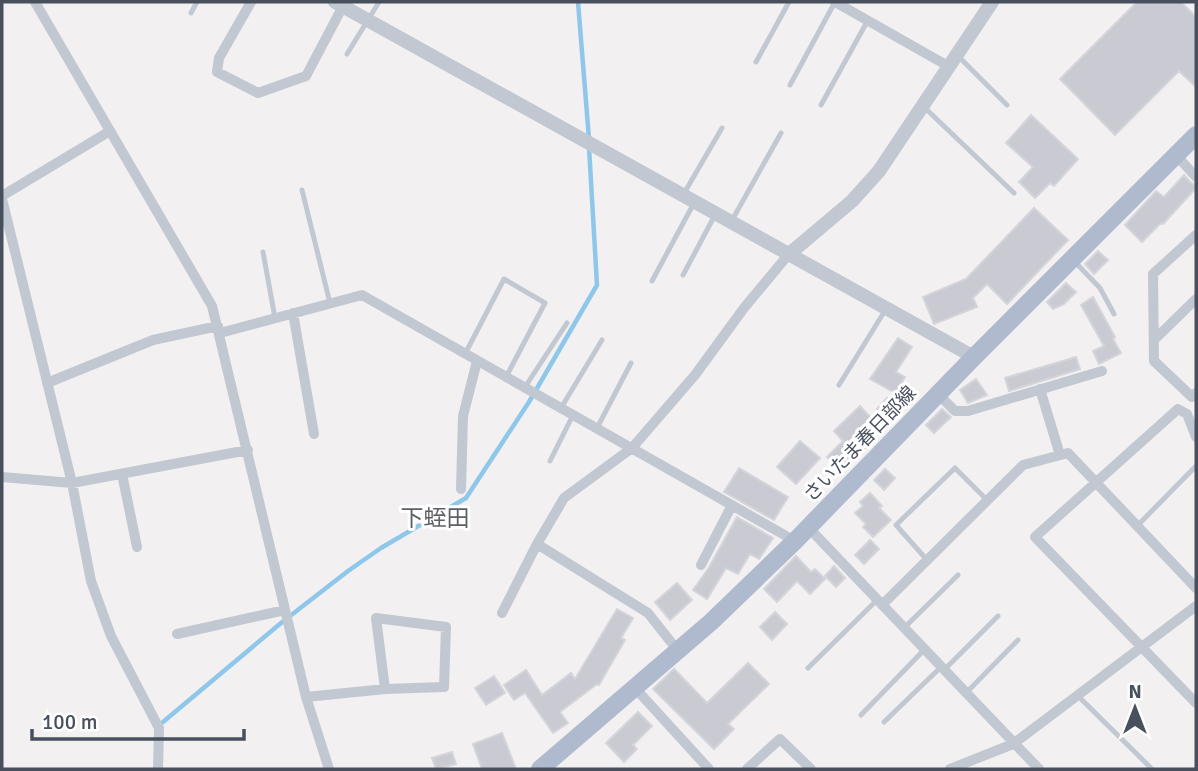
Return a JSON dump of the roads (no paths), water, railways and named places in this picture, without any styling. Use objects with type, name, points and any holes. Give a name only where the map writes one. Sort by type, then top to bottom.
[{"type":"main road","name":"さいたま春日部線","points":[[540,769],[711,622],[795,541],[1196,135]]},
{"type":"street","points":[[35,2],[212,306],[306,697],[329,769]]},
{"type":"street","points":[[251,2],[219,58],[218,72],[258,93],[306,76],[341,3],[368,21],[974,357]]},
{"type":"street","points":[[835,2],[952,60]]},
{"type":"street","points":[[502,613],[564,498],[632,448],[695,375],[744,308],[788,255],[852,201],[879,171],[992,2]]},
{"type":"street","points":[[110,131],[2,198],[72,483],[91,581],[111,636],[159,729],[158,769]]},
{"type":"street","points":[[1176,155],[1196,177]]},
{"type":"street","points":[[1196,235],[1153,274],[1154,361],[1192,397],[1196,393]]},
{"type":"street","points":[[47,383],[153,340],[275,318],[362,295],[795,541]]},
{"type":"street","points":[[1153,340],[1196,299]]},
{"type":"street","points":[[293,313],[314,435]]},
{"type":"street","points":[[461,489],[463,416],[477,361]]},
{"type":"street","points":[[938,394],[955,411],[968,411],[1102,371]]},
{"type":"street","points":[[1040,389],[1060,455]]},
{"type":"street","points":[[1196,437],[1187,414],[1178,409],[1035,537],[1196,703]]},
{"type":"street","points":[[2,477],[72,483],[248,450]]},
{"type":"street","points":[[880,603],[1023,465],[1068,453],[1196,588]]},
{"type":"street","points":[[122,474],[138,547]]},
{"type":"street","points":[[701,565],[732,505]]},
{"type":"street","points":[[808,527],[1039,769]]},
{"type":"street","points":[[537,544],[648,613],[678,651]]},
{"type":"street","points":[[950,769],[1013,744],[1196,606]]},
{"type":"street","points":[[177,634],[285,610]]},
{"type":"street","points":[[306,697],[385,689],[444,687],[446,626],[376,618],[385,689]]},
{"type":"street","points":[[635,688],[709,769]]},
{"type":"street","points":[[747,769],[780,739],[811,769]]},
{"type":"lane","points":[[191,13],[197,2]]},
{"type":"lane","points":[[347,54],[379,2]]},
{"type":"lane","points":[[756,62],[789,2]]},
{"type":"lane","points":[[789,85],[835,2]]},
{"type":"lane","points":[[821,105],[868,20]]},
{"type":"lane","points":[[952,60],[1007,105]]},
{"type":"lane","points":[[922,106],[1014,193]]},
{"type":"lane","points":[[652,281],[722,128]]},
{"type":"lane","points":[[731,223],[780,133]]},
{"type":"lane","points":[[302,190],[330,304]]},
{"type":"lane","points":[[682,275],[715,215]]},
{"type":"lane","points":[[263,252],[275,318]]},
{"type":"lane","points":[[1072,259],[1100,288],[1114,314]]},
{"type":"lane","points":[[465,354],[504,279],[545,303],[506,377]]},
{"type":"lane","points":[[839,385],[886,309]]},
{"type":"lane","points":[[524,388],[567,323]]},
{"type":"lane","points":[[561,408],[602,340]]},
{"type":"lane","points":[[597,429],[631,363]]},
{"type":"lane","points":[[550,461],[573,415]]},
{"type":"lane","points":[[1137,527],[1196,466]]},
{"type":"lane","points":[[927,560],[896,525],[955,468],[987,500]]},
{"type":"lane","points":[[904,628],[958,575]]},
{"type":"lane","points":[[808,668],[880,603]]},
{"type":"lane","points":[[884,722],[998,616]]},
{"type":"lane","points":[[966,693],[1018,640]]},
{"type":"lane","points":[[861,715],[924,650]]},
{"type":"lane","points":[[1077,695],[1152,769]]},
{"type":"waterway","points":[[578,2],[589,139]]},
{"type":"waterway","points":[[163,722],[348,571],[381,548],[466,498],[529,402],[597,285],[589,147]]},
{"type":"district","name":"下蛭田","points":[[435,518]]}]
